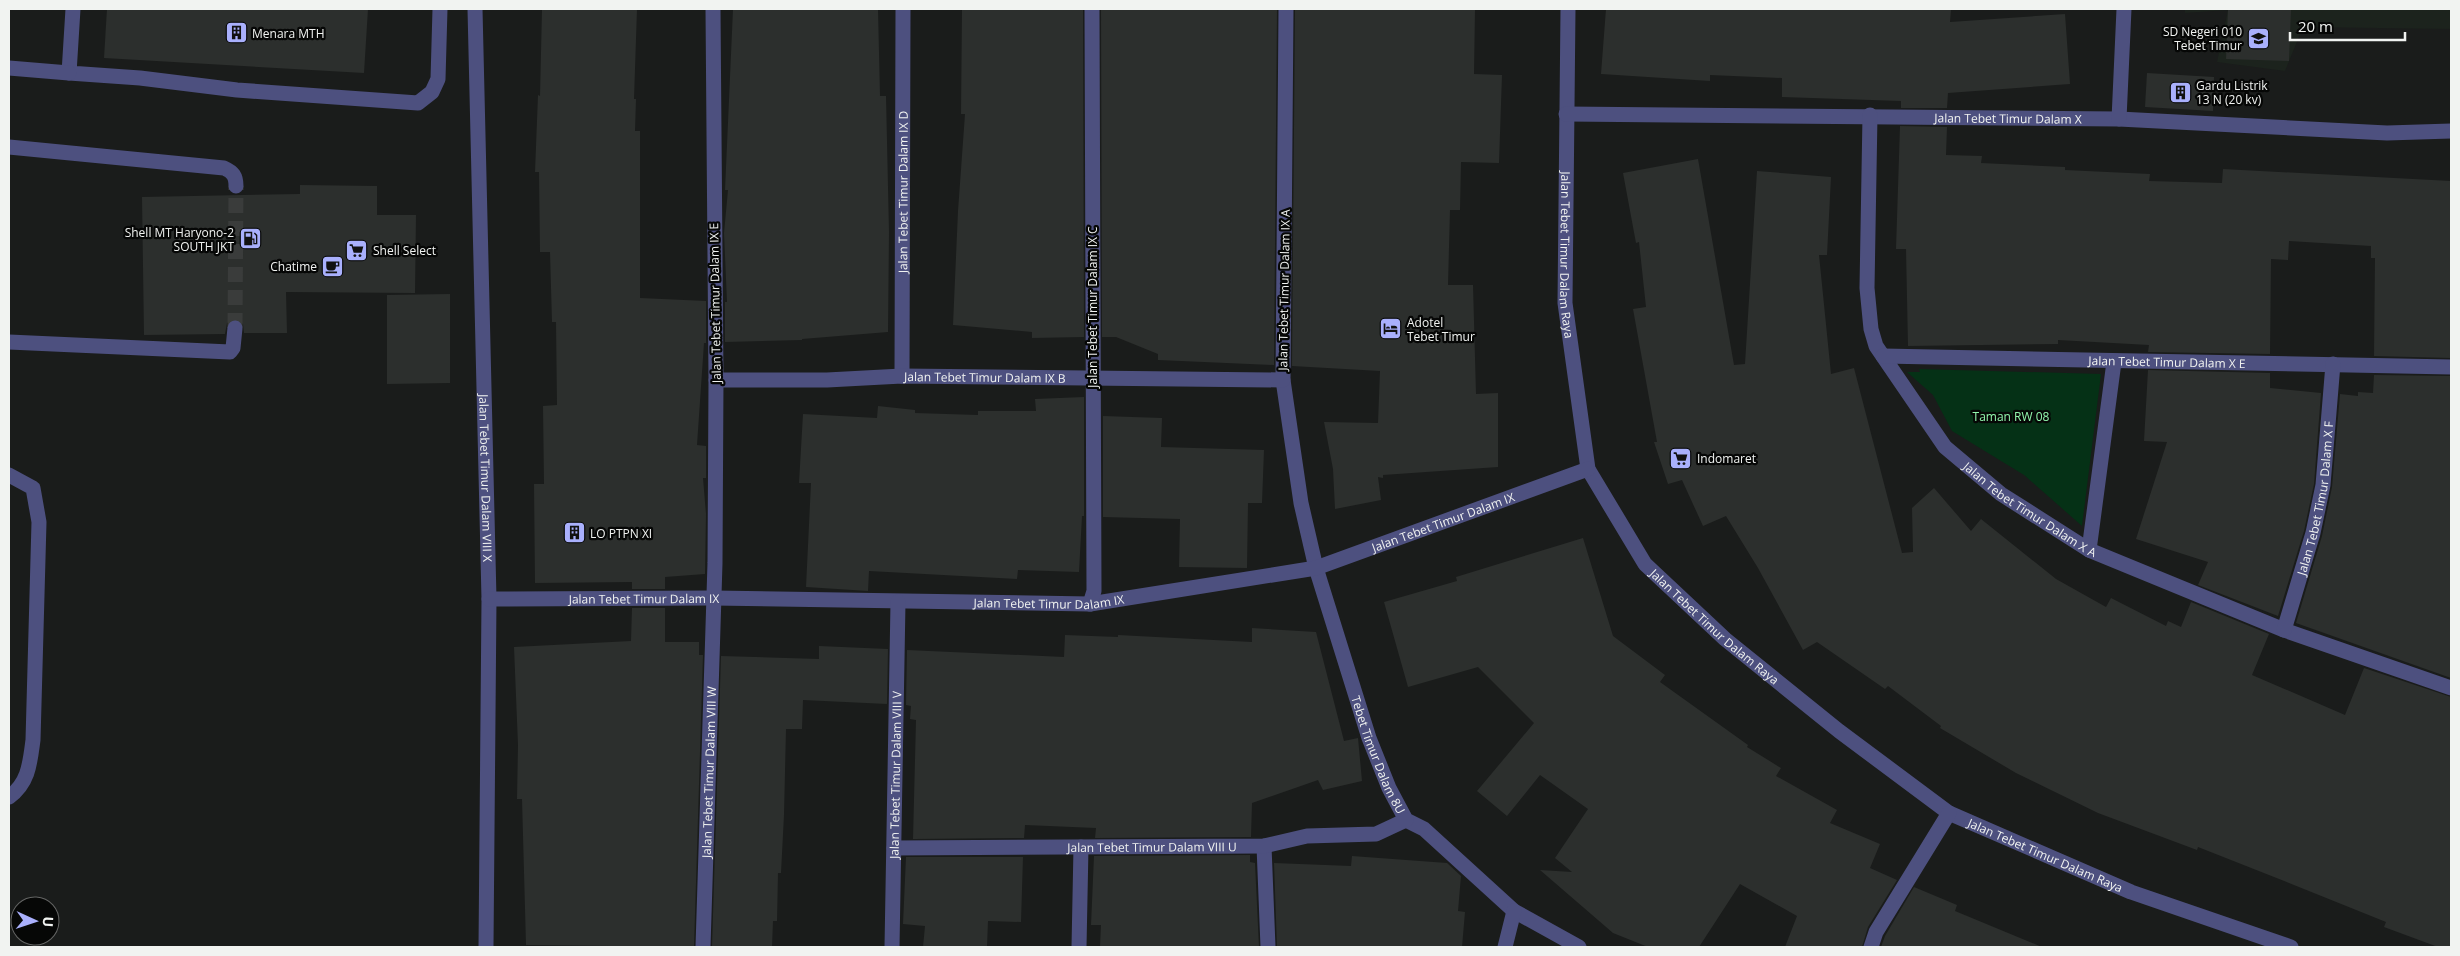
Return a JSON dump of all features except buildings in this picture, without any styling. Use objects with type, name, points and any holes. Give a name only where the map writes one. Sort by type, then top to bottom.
[{"type":"street","points":[[69,73],[73,9]]},
{"type":"street","points":[[9,68],[140,78],[237,90],[418,102],[432,92],[438,79],[440,9]]},
{"type":"street","name":"Jalan Tebet Timur Dalam VIII X","points":[[475,9],[489,599],[486,947]]},
{"type":"street","name":"Jalan Tebet Timur Dalam IX E","points":[[712,9],[716,380],[713,598]]},
{"type":"street","name":"Jalan Tebet Timur Dalam IX D","points":[[902,376],[903,9]]},
{"type":"street","name":"Jalan Tebet Timur Dalam IX C","points":[[1090,604],[1094,591],[1092,9]]},
{"type":"street","name":"Jalan Tebet Timur Dalam IX A","points":[[1286,9],[1282,380],[1302,503],[1316,568]]},
{"type":"street","name":"Jalan Tebet Timur Dalam Raya","points":[[1568,9],[1565,303],[1588,469],[1645,564],[1725,639],[1839,732],[1949,814],[2131,892],[2291,947]]},
{"type":"street","points":[[2119,119],[2124,9]]},
{"type":"street","name":"Jalan Tebet Timur Dalam X","points":[[1566,114],[1870,115],[2119,119],[2386,133],[2451,131]]},
{"type":"street","name":"Jalan Tebet Timur Dalam X A","points":[[1870,115],[1867,288],[1871,328],[1876,346],[1945,447],[2001,494],[2089,550],[2284,630],[2451,688]]},
{"type":"street","points":[[9,146],[224,168],[231,171],[236,177],[236,186]]},
{"type":"street","points":[[9,342],[230,352],[233,348],[235,328]]},
{"type":"street","name":"Jalan Tebet Timur Dalam X E","points":[[1883,356],[2114,362],[2451,367]]},
{"type":"street","points":[[2089,550],[2114,362]]},
{"type":"street","name":"Jalan Tebet Timur Dalam X F","points":[[2284,630],[2313,533],[2323,485],[2333,364]]},
{"type":"street","name":"Jalan Tebet Timur Dalam IX B","points":[[716,380],[827,380],[902,376],[1282,380]]},
{"type":"street","name":"Jalan Tebet Timur Dalam IX","points":[[489,599],[713,598],[1090,604],[1316,568],[1588,469]]},
{"type":"street","points":[[9,474],[33,488],[39,522],[33,740],[30,769],[18,791],[9,797]]},
{"type":"street","name":"Tebet Timur Dalam 8U","points":[[1316,568],[1369,738],[1389,788],[1406,820],[1424,828],[1514,911],[1579,947]]},
{"type":"street","name":"Jalan Tebet Timur Dalam VIII W","points":[[703,947],[713,598]]},
{"type":"street","name":"Jalan Tebet Timur Dalam VIII V","points":[[892,947],[898,602]]},
{"type":"street","points":[[1871,947],[1876,932],[1949,814]]},
{"type":"street","name":"Jalan Tebet Timur Dalam VIII U","points":[[894,848],[1264,846],[1308,836],[1376,834],[1406,820]]},
{"type":"street","points":[[1264,846],[1268,947]]},
{"type":"street","points":[[1079,947],[1081,847]]},
{"type":"street","points":[[1505,947],[1514,911]]},
{"type":"shaded area","points":[[2185,9],[2451,9],[2451,29],[2303,27],[2285,71],[2217,62],[2228,10],[2185,13]]},
{"type":"green space","name":"Taman RW 08","points":[[1919,369],[2101,374],[2082,526],[2024,475],[1952,431],[1933,395],[1907,372],[1920,372]]},
{"type":"tunnel","points":[[235,328],[236,186]]},
{"type":"place","name":"Menara MTH","points":[[236,33]]},
{"type":"place","name":"SD Negeri 010 Tebet Timur","points":[[2258,38]]},
{"type":"place","name":"Gardu Listrik 13 N (20 kv)","points":[[2180,92]]},
{"type":"place","name":"Shell MT Haryono-2 SOUTH JKT","points":[[250,239]]},
{"type":"place","name":"Shell Select","points":[[357,250]]},
{"type":"place","name":"Chatime","points":[[333,266]]},
{"type":"place","name":"Adotel Tebet Timur","points":[[1391,329]]},
{"type":"place","name":"Indomaret","points":[[1681,458]]},
{"type":"place","name":"LO PTPN XI","points":[[574,533]]}]
